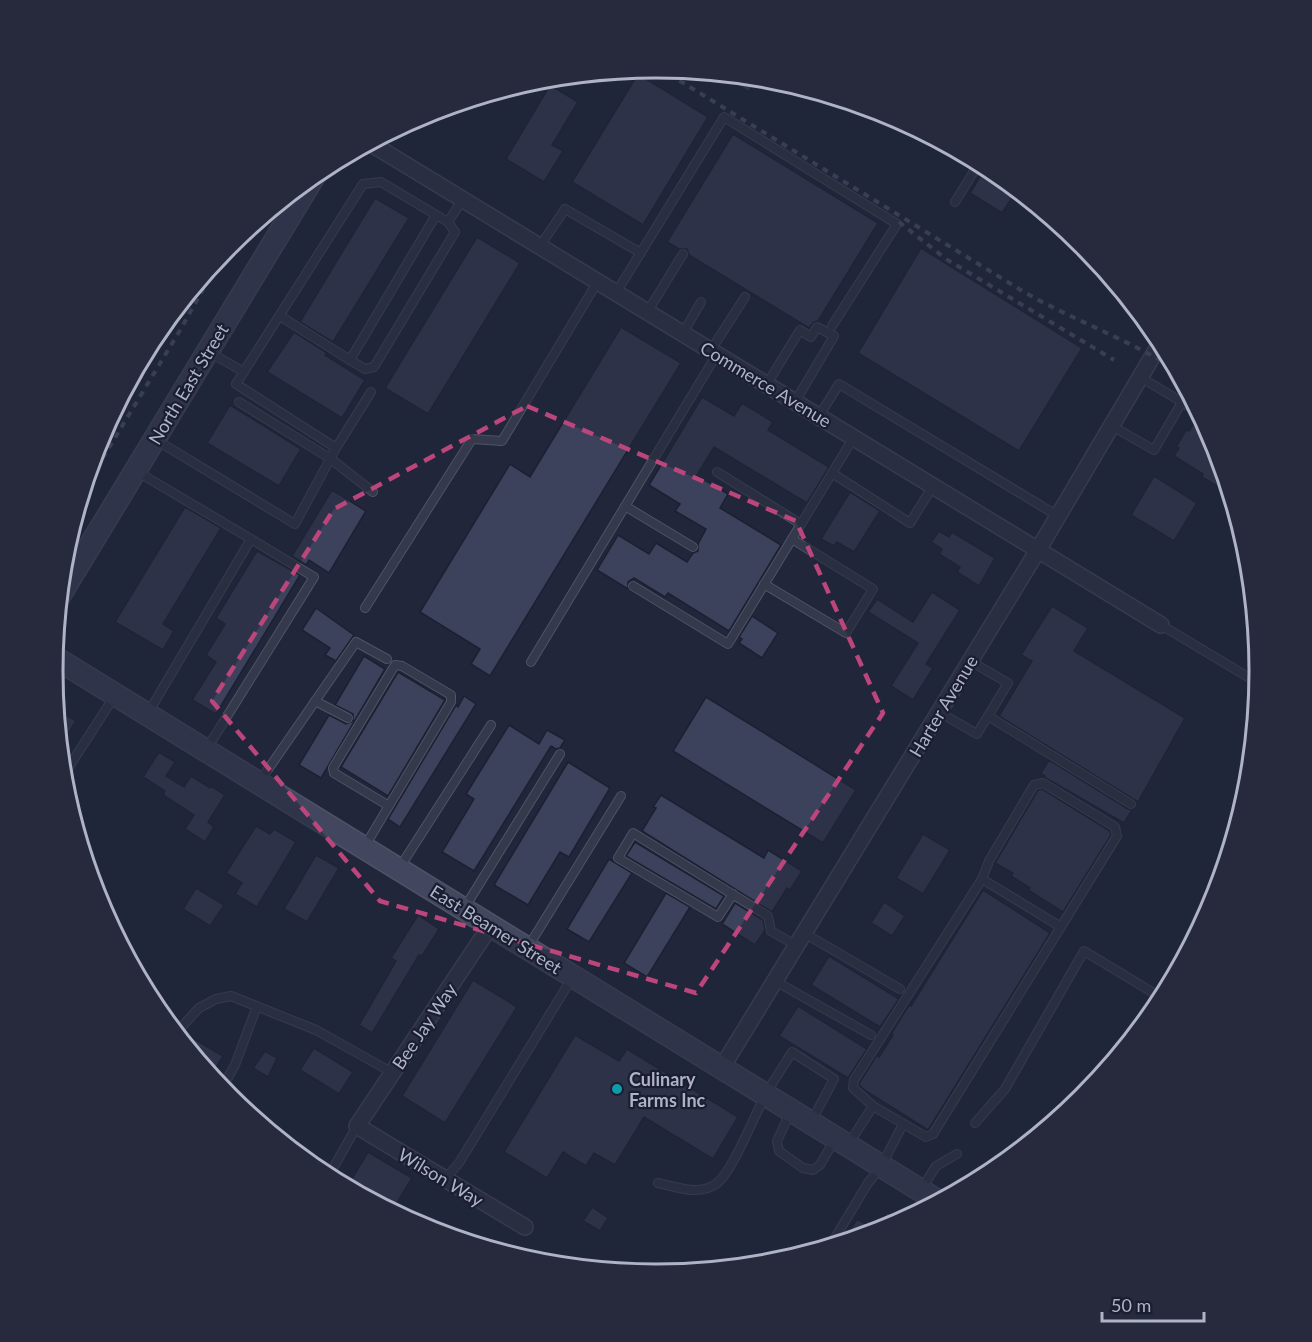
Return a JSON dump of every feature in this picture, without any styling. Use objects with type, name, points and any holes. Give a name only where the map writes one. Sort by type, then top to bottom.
[{"type":"street","name":"Commerce Avenue","points":[[378,148],[1161,625]]},
{"type":"street","name":"North East Street","points":[[70,578],[302,196]]},
{"type":"street","name":"Harter Avenue","points":[[721,1069],[1038,550],[1155,352]]},
{"type":"street","name":"East Beamer Street","points":[[63,663],[929,1196]]},
{"type":"street","name":"Bee Jay Way","points":[[357,1126],[491,926]]},
{"type":"street","name":"Wilson Way","points":[[357,1126],[525,1227]]},
{"type":"lane","points":[[616,292],[724,117],[897,224],[832,326]]},
{"type":"lane","points":[[955,202],[974,171]]},
{"type":"lane","points":[[280,316],[365,369],[374,367],[455,232],[448,222],[381,182],[363,184],[236,384],[336,448]]},
{"type":"lane","points":[[448,222],[463,199]]},
{"type":"lane","points":[[540,246],[565,209],[640,254]]},
{"type":"lane","points":[[350,360],[436,215]]},
{"type":"lane","points":[[648,312],[683,254]]},
{"type":"lane","points":[[365,608],[472,439],[502,441],[598,281]]},
{"type":"lane","points":[[531,662],[625,506],[745,297]]},
{"type":"lane","points":[[683,333],[701,302]]},
{"type":"lane","points":[[767,384],[800,330],[811,337],[816,327],[834,336],[795,402]]},
{"type":"lane","points":[[208,351],[244,372]]},
{"type":"lane","points":[[1140,377],[1186,404]]},
{"type":"lane","points":[[819,416],[839,384],[1058,516]]},
{"type":"lane","points":[[155,439],[295,524],[336,448],[371,392]]},
{"type":"lane","points":[[239,402],[331,459],[373,492]]},
{"type":"lane","points":[[1112,426],[1154,450],[1182,402]]},
{"type":"lane","points":[[633,586],[728,644],[854,437]]},
{"type":"lane","points":[[136,471],[314,577],[206,750]]},
{"type":"lane","points":[[717,472],[801,524]]},
{"type":"lane","points":[[832,473],[910,523],[933,486]]},
{"type":"lane","points":[[625,506],[693,547]]},
{"type":"lane","points":[[147,714],[251,538]]},
{"type":"lane","points":[[764,584],[846,633],[873,589],[792,539]]},
{"type":"lane","points":[[1161,625],[1249,678]]},
{"type":"lane","points":[[259,783],[356,642],[387,659]]},
{"type":"lane","points":[[939,712],[977,734],[988,716],[1008,683],[970,661]]},
{"type":"lane","points":[[364,847],[452,702],[450,695],[402,666],[395,665],[333,768],[334,773],[388,806]]},
{"type":"lane","points":[[71,764],[116,695]]},
{"type":"lane","points":[[315,701],[348,718]]},
{"type":"lane","points":[[988,716],[1131,804]]},
{"type":"lane","points":[[399,869],[491,724]]},
{"type":"lane","points":[[464,909],[560,754]]},
{"type":"lane","points":[[1043,783],[1115,827],[1117,836],[933,1134],[926,1137],[873,1107],[853,1088],[854,1080],[982,879],[989,861],[1034,785],[1043,783]]},
{"type":"lane","points":[[527,948],[621,796]]},
{"type":"lane","points":[[733,894],[718,917],[618,858],[633,833],[733,894],[768,916],[771,931],[800,940],[900,989]]},
{"type":"lane","points":[[982,879],[1061,927]]},
{"type":"lane","points":[[975,1124],[1005,1089],[1084,951],[1154,993]]},
{"type":"lane","points":[[445,1179],[459,1163],[573,977]]},
{"type":"lane","points":[[775,981],[871,1035]]},
{"type":"lane","points":[[182,1026],[199,1008],[216,999],[231,996],[316,1030],[393,1073]]},
{"type":"lane","points":[[227,1079],[235,1065],[257,1006]]},
{"type":"lane","points":[[658,1183],[688,1190],[704,1189],[716,1184],[725,1174],[765,1096],[792,1052],[834,1079],[810,1123]]},
{"type":"lane","points":[[791,1112],[777,1141],[779,1151],[803,1168],[813,1170],[873,1107]]},
{"type":"lane","points":[[836,1236],[881,1167],[903,1124]]},
{"type":"lane","points":[[333,1168],[357,1126]]},
{"type":"lane","points":[[929,1196],[936,1166],[957,1154]]},
{"type":"highlighted area","points":[[527,406],[796,521],[883,713],[696,993],[380,901],[212,701],[334,509]]},
{"type":"building","points":[[645,78],[708,117],[643,225],[572,182],[635,79]]},
{"type":"building","points":[[734,83],[753,86],[749,92]]},
{"type":"building","points":[[553,87],[578,102],[552,145],[563,151],[544,182],[506,159],[548,88]]},
{"type":"building","points":[[733,134],[878,223],[818,321],[809,328],[689,255],[687,249],[679,249],[667,242]]},
{"type":"building","points":[[981,175],[1012,197],[1002,213],[970,193]]},
{"type":"building","points":[[375,198],[409,218],[333,342],[300,322]]},
{"type":"building","points":[[477,237],[520,263],[428,414],[385,388]]},
{"type":"building","points":[[921,248],[1082,348],[1019,451],[858,353]]},
{"type":"building","points":[[621,327],[681,363],[490,676],[471,664],[480,649],[420,612],[510,464],[530,477]]},
{"type":"building","points":[[294,332],[365,380],[342,418],[267,372]]},
{"type":"building","points":[[702,397],[734,416],[742,403],[773,422],[768,430],[829,467],[807,503],[714,447],[697,475],[728,494],[720,508],[781,545],[729,631],[668,593],[665,597],[634,578],[628,582],[628,589],[597,570],[618,535],[649,554],[656,543],[687,562],[693,553],[698,551],[698,544],[706,529],[675,511],[680,504],[649,485]]},
{"type":"building","points":[[230,405],[301,449],[279,486],[207,443]]},
{"type":"building","points":[[1195,423],[1220,488],[1174,456],[1179,448],[1176,447],[1186,430],[1189,431]]},
{"type":"building","points":[[1154,476],[1197,503],[1174,541],[1131,515]]},
{"type":"building","points":[[332,490],[366,511],[329,573],[309,560],[306,565],[292,556]]},
{"type":"building","points":[[850,492],[880,511],[854,552],[837,542],[834,546],[821,539]]},
{"type":"building","points":[[185,507],[221,528],[163,624],[174,631],[163,650],[115,622]]},
{"type":"building","points":[[939,531],[949,537],[952,532],[995,558],[979,586],[957,572],[960,567],[939,554],[942,549],[931,542]]},
{"type":"building","points":[[257,551],[300,575],[216,714],[192,700],[216,662],[206,655],[225,624],[216,618]]},
{"type":"building","points":[[932,592],[960,610],[926,664],[933,668],[913,700],[891,686],[918,643],[868,612],[877,599],[913,622]]},
{"type":"building","points":[[1052,606],[1088,628],[1074,651],[1185,718],[1138,802],[999,716],[1032,661],[1021,655]]},
{"type":"building","points":[[316,608],[354,635],[336,661],[325,655],[330,648],[302,630]]},
{"type":"building","points":[[752,616],[778,633],[762,658],[739,643],[742,639],[739,637]]},
{"type":"building","points":[[364,656],[385,669],[321,778],[299,765],[329,715],[346,724],[353,721],[353,714],[335,705]]},
{"type":"building","points":[[398,672],[445,700],[388,796],[341,767]]},
{"type":"building","points":[[464,696],[476,704],[400,827],[388,819],[456,705],[458,707]]},
{"type":"building","points":[[706,697],[856,790],[823,843],[673,751]]},
{"type":"building","points":[[64,714],[76,721],[67,736]]},
{"type":"building","points":[[509,725],[539,744],[547,730],[565,740],[560,748],[556,749],[551,746],[474,871],[442,852],[474,799],[466,794]]},
{"type":"building","points":[[159,752],[175,762],[166,776],[184,787],[191,776],[225,795],[208,822],[214,827],[205,842],[185,829],[194,815],[163,795],[165,791],[143,777]]},
{"type":"building","points":[[1049,760],[1132,810],[1124,823],[1044,777],[1041,773]]},
{"type":"building","points":[[568,762],[610,788],[569,857],[560,852],[528,905],[494,885]]},
{"type":"building","points":[[1042,789],[1110,831],[1111,835],[1063,912],[1028,890],[1030,888],[1011,876],[1013,873],[995,863],[1038,790]]},
{"type":"building","points":[[661,795],[764,858],[768,850],[802,871],[790,890],[787,888],[772,912],[642,831]]},
{"type":"building","points":[[256,826],[270,834],[274,829],[296,842],[257,907],[235,894],[242,883],[226,873]]},
{"type":"building","points":[[923,834],[950,850],[923,894],[896,878]]},
{"type":"building","points":[[635,842],[724,896],[716,909],[626,856]]},
{"type":"building","points":[[316,855],[339,868],[307,922],[284,909]]},
{"type":"building","points":[[609,859],[632,873],[589,942],[567,929]]},
{"type":"building","points":[[196,888],[224,905],[210,926],[183,909]]},
{"type":"building","points":[[983,890],[1050,933],[928,1130],[859,1085],[877,1055],[879,1057],[893,1035],[891,1034]]},
{"type":"building","points":[[666,893],[690,907],[647,977],[624,963]]},
{"type":"building","points":[[884,902],[905,916],[892,936],[871,923]]},
{"type":"building","points":[[735,903],[763,920],[765,930],[755,945],[722,924]]},
{"type":"building","points":[[418,915],[439,929],[422,956],[419,955],[372,1033],[359,1025],[396,961],[391,958]]},
{"type":"building","points":[[829,956],[899,999],[880,1027],[811,985]]},
{"type":"building","points":[[473,980],[517,1007],[445,1123],[402,1096]]},
{"type":"building","points":[[798,1006],[867,1049],[848,1078],[779,1036]]},
{"type":"building","name":"Culinary Farms Inc","points":[[575,1035],[619,1061],[627,1049],[738,1117],[713,1159],[644,1117],[615,1165],[594,1153],[586,1166],[563,1152],[547,1178],[504,1152]]},
{"type":"building","points":[[189,1036],[223,1056],[216,1068]]},
{"type":"building","points":[[314,1048],[353,1072],[339,1094],[300,1070]]},
{"type":"building","points":[[265,1051],[277,1058],[268,1077],[253,1068]]},
{"type":"building","points":[[368,1152],[412,1178],[396,1204],[351,1180]]},
{"type":"building","points":[[592,1207],[608,1218],[600,1231],[583,1221]]},
{"type":"building","points":[[887,1212],[892,1215],[883,1219]]},
{"type":"building","points":[[857,1219],[867,1225],[849,1232]]},
{"type":"railway","points":[[676,79],[1024,292],[1161,361]]},
{"type":"railway","points":[[899,222],[946,259],[1114,360]]},
{"type":"railway","points":[[102,459],[204,287]]},
{"type":"place","name":"Culinary Farms Inc","points":[[617,1089]]}]
